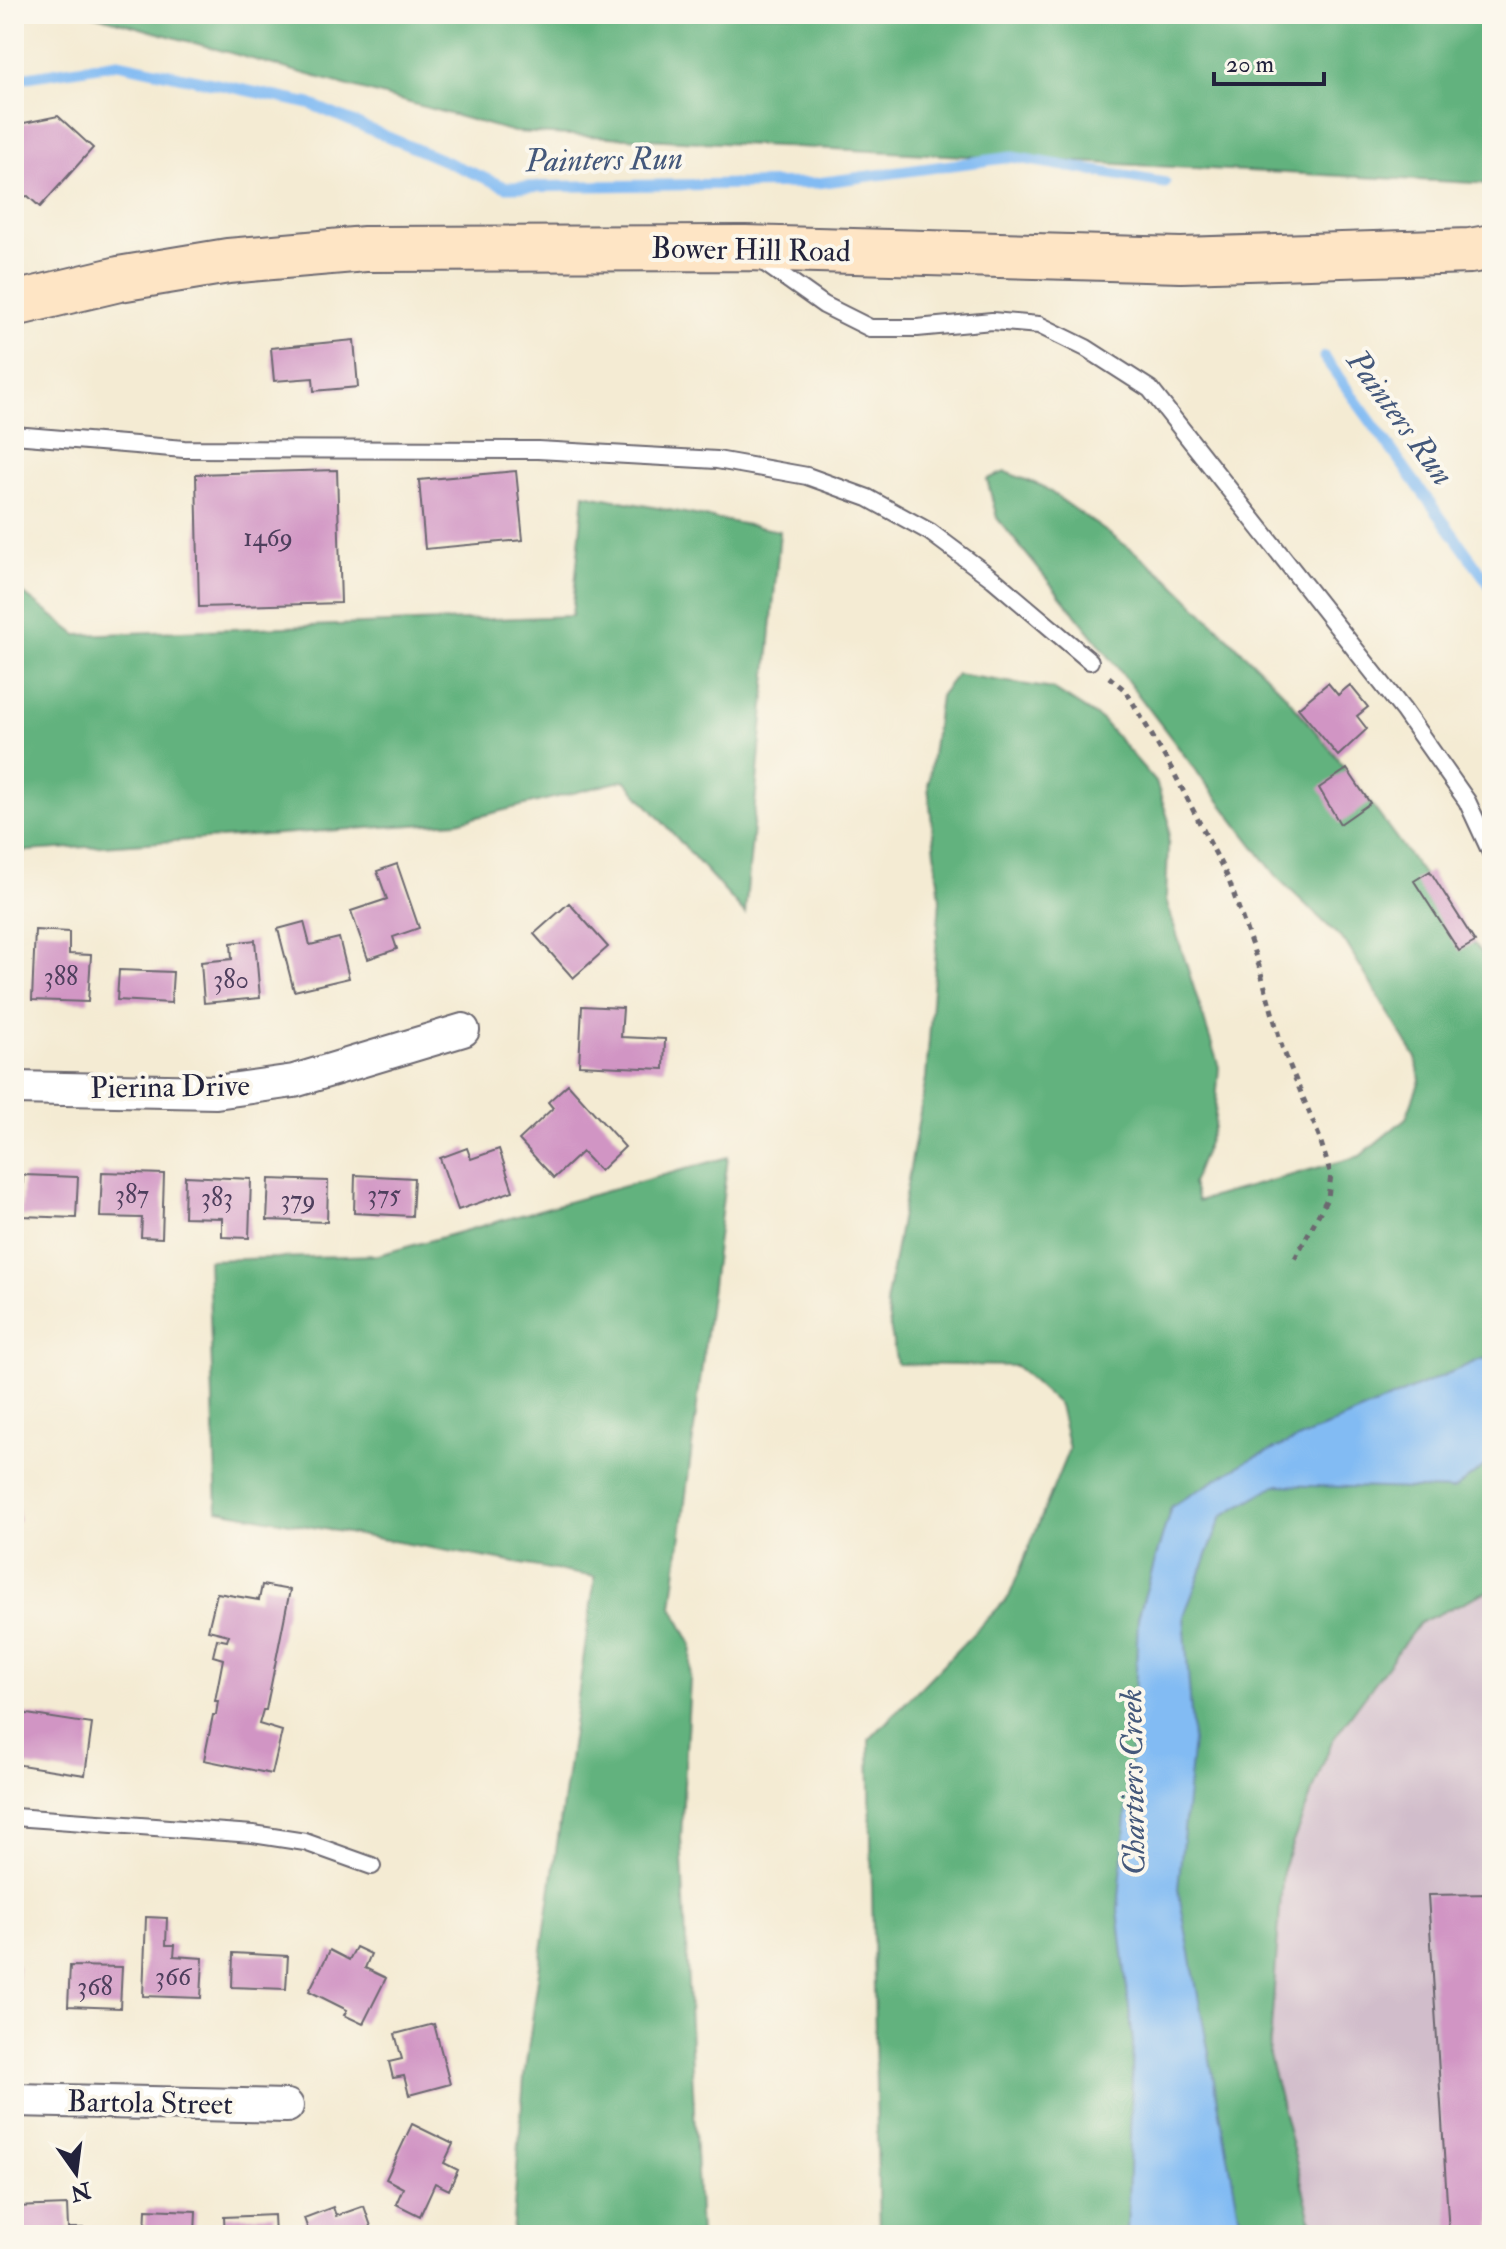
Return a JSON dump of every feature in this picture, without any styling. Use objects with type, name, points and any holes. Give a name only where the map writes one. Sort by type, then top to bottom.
[{"type":"main road","name":"Bower Hill Road","points":[[14,304],[119,279],[228,261],[365,249],[745,248],[1181,260],[1470,251],[1492,247]]},
{"type":"street","name":"Pierina Drive","points":[[14,1088],[216,1092],[294,1081],[463,1030]]},
{"type":"street","name":"Bartola Street","points":[[14,2100],[287,2106]]},
{"type":"lane","points":[[745,248],[824,305],[870,328],[917,328],[992,321],[1039,325],[1086,348],[1150,389],[1403,710],[1467,801],[1492,855]]},
{"type":"lane","points":[[14,435],[184,449],[538,450],[717,460],[807,476],[868,498],[930,532],[993,579],[1090,661]]},
{"type":"lane","points":[[14,1817],[253,1834],[305,1842],[372,1866]]},
{"type":"path","points":[[1090,661],[1126,691],[1174,773],[1228,878],[1259,966],[1282,1047],[1319,1136],[1331,1175],[1328,1197],[1292,1264]]},
{"type":"shaded area","points":[[1492,1589],[1492,2235],[1310,2235],[1269,2056],[1283,1868],[1332,1741],[1419,1623]]},
{"type":"green space","points":[[90,14],[1492,14],[1492,184],[514,132]]},
{"type":"green space","points":[[1005,472],[1042,486],[1139,555],[1172,582],[1283,692],[1335,755],[1492,968],[1492,1589],[1419,1623],[1332,1741],[1283,1868],[1269,2056],[1315,2235],[879,2235],[869,1740],[1009,1597],[1069,1449],[1059,1405],[1016,1366],[897,1364],[886,1304],[926,1078],[940,900],[928,786],[940,696],[957,674],[1053,689],[1102,720],[1156,782],[1169,821],[1166,900],[1219,1067],[1214,1127],[1192,1184],[1198,1201],[1360,1156],[1406,1118],[1420,1080],[1416,1058],[1346,943],[1279,879],[1094,637],[997,518],[987,479]]},
{"type":"green space","points":[[584,494],[780,531],[745,914],[625,780],[457,822],[14,852],[14,586],[77,635],[572,616]]},
{"type":"green space","points":[[728,1157],[672,1607],[692,1645],[681,1837],[700,2235],[512,2235],[524,2077],[595,1577],[217,1510],[208,1260],[378,1255]]},
{"type":"water","name":"Chartiers Creek","points":[[1492,1357],[1492,1460],[1453,1490],[1276,1485],[1222,1516],[1184,1616],[1193,1741],[1178,1889],[1243,2235],[1127,2235],[1133,2043],[1118,1910],[1134,1724],[1138,1618],[1171,1507],[1247,1461]]},
{"type":"building","points":[[58,116],[93,148],[40,207],[28,196],[14,198],[14,125]]},
{"type":"building","points":[[354,340],[358,387],[314,391],[313,378],[274,381],[271,348]]},
{"type":"building","points":[[337,470],[341,603],[199,607],[196,474]]},
{"type":"building","points":[[516,471],[523,540],[425,549],[419,480]]},
{"type":"building","points":[[1328,683],[1338,695],[1350,685],[1368,707],[1357,716],[1367,729],[1338,756],[1298,708]]},
{"type":"building","points":[[1347,769],[1370,803],[1340,824],[1319,788]]},
{"type":"building","points":[[397,864],[419,928],[393,937],[397,949],[368,959],[351,911],[387,899],[377,871]]},
{"type":"building","points":[[1430,871],[1475,942],[1459,951],[1414,881]]},
{"type":"building","points":[[569,903],[608,947],[573,978],[534,934]]},
{"type":"building","points":[[304,922],[310,945],[339,938],[349,978],[294,991],[278,929]]},
{"type":"building","points":[[35,930],[69,932],[69,954],[91,955],[88,1002],[32,1000]]},
{"type":"building","points":[[255,940],[260,998],[204,1003],[201,962],[232,959],[231,943]]},
{"type":"building","points":[[119,970],[173,972],[171,1003],[117,1000]]},
{"type":"building","points":[[582,1006],[623,1008],[621,1037],[665,1039],[664,1069],[579,1065]]},
{"type":"building","points":[[568,1084],[625,1147],[600,1171],[582,1152],[554,1178],[519,1140],[553,1108],[548,1102]]},
{"type":"building","points":[[467,1148],[471,1159],[499,1149],[513,1191],[458,1210],[440,1158]]},
{"type":"building","points":[[102,1172],[164,1174],[162,1238],[141,1237],[142,1218],[100,1217]]},
{"type":"building","points":[[23,1175],[78,1177],[76,1218],[21,1216]]},
{"type":"building","points":[[355,1175],[414,1178],[412,1216],[354,1213]]},
{"type":"building","points":[[185,1176],[251,1179],[249,1238],[222,1237],[222,1218],[184,1217]]},
{"type":"building","points":[[269,1179],[328,1181],[327,1222],[267,1220]]},
{"type":"building","points":[[16,1476],[19,1522],[14,1522]]},
{"type":"building","points":[[262,1585],[290,1590],[266,1710],[263,1710],[259,1724],[282,1731],[272,1774],[204,1760],[213,1715],[216,1715],[218,1701],[215,1701],[223,1659],[213,1656],[217,1639],[227,1641],[229,1635],[208,1630],[217,1593],[259,1600]]},
{"type":"building","points":[[14,1712],[92,1724],[85,1775],[14,1764]]},
{"type":"building","points":[[1492,1894],[1492,2231],[1449,2234],[1428,1895]]},
{"type":"building","points":[[146,1917],[167,1918],[166,1945],[175,1945],[174,1956],[203,1958],[201,1998],[143,1996]]},
{"type":"building","points":[[356,1947],[371,1954],[365,1968],[386,1978],[363,2024],[344,2015],[347,2010],[309,1991],[330,1950],[349,1960]]},
{"type":"building","points":[[233,1953],[288,1956],[286,1989],[232,1987]]},
{"type":"building","points":[[14,1965],[18,1965],[17,2004],[14,2004]]},
{"type":"building","points":[[70,1966],[122,1967],[120,2008],[68,2006]]},
{"type":"building","points":[[434,2024],[450,2084],[409,2095],[404,2076],[393,2078],[389,2062],[402,2059],[395,2034]]},
{"type":"building","points":[[412,2124],[453,2144],[444,2163],[458,2170],[449,2190],[435,2183],[420,2216],[396,2204],[403,2188],[386,2179]]},
{"type":"building","points":[[67,2205],[68,2228],[108,2228],[108,2235],[14,2235],[14,2207]]},
{"type":"building","points":[[364,2206],[374,2235],[310,2235],[304,2218],[333,2207],[336,2216]]},
{"type":"building","points":[[146,2209],[196,2211],[195,2235],[145,2235]]},
{"type":"building","points":[[274,2215],[275,2235],[225,2235],[224,2217]]},
{"type":"waterway","name":"Painters Run","points":[[14,79],[118,63],[310,104],[506,187],[817,183],[1012,157],[1165,183]]},
{"type":"waterway","name":"Painters Run","points":[[1324,357],[1492,588]]}]
